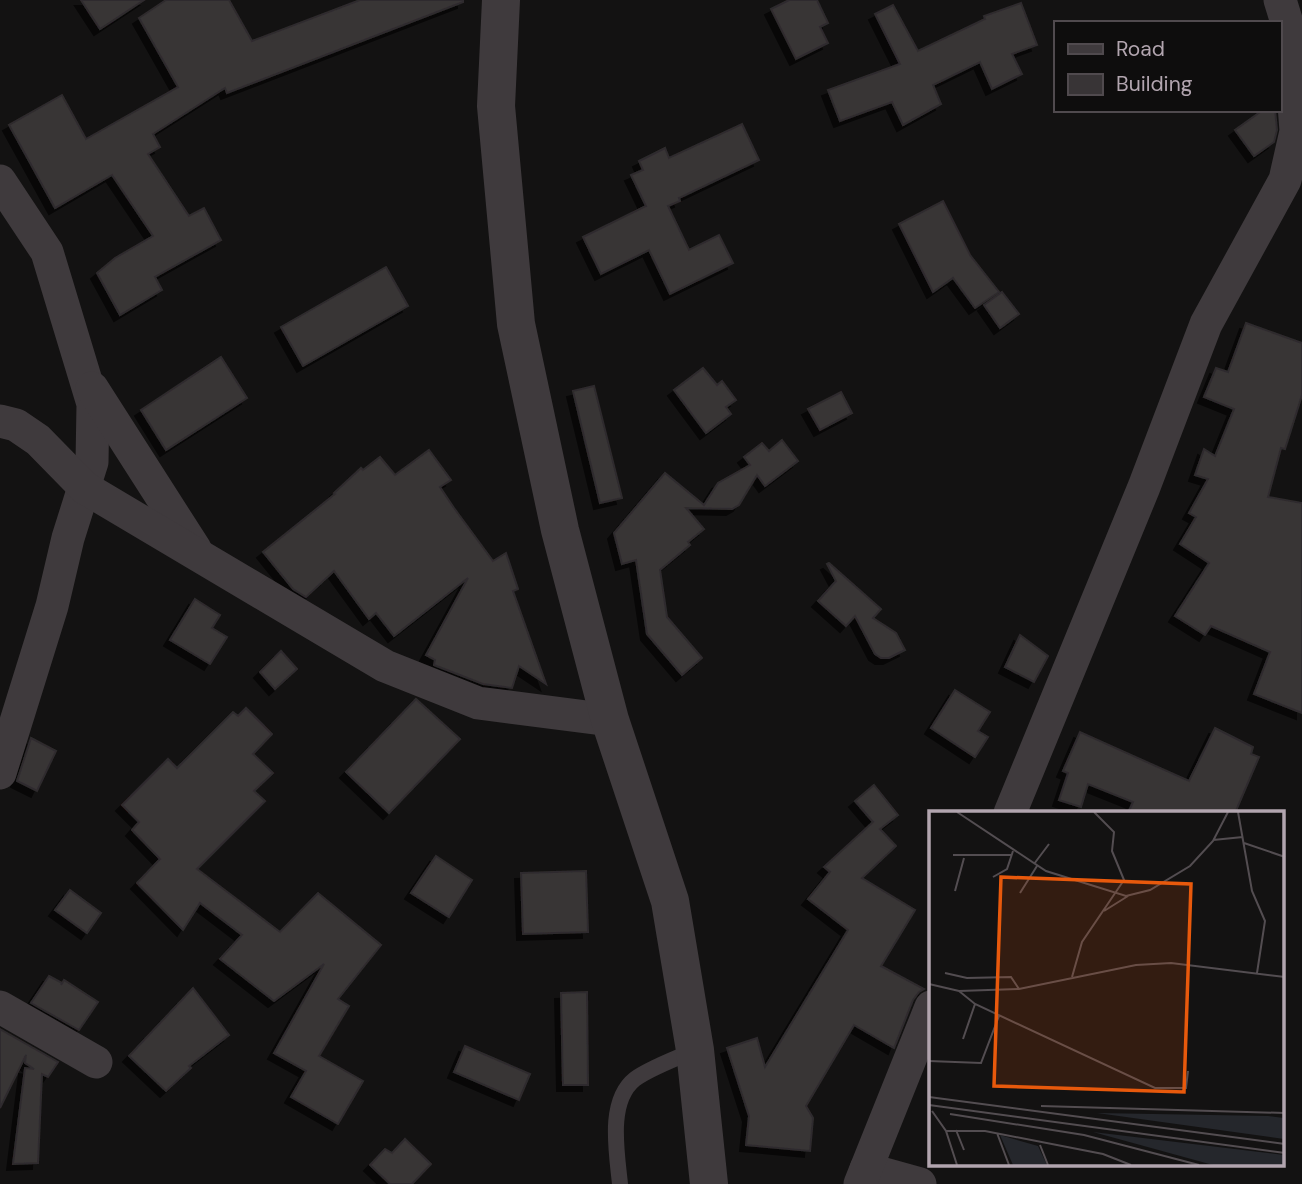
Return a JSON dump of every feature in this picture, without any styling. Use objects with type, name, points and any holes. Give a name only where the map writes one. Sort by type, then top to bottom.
[{"type":"street","points":[[501,0],[496,106],[516,324],[560,530],[610,720],[670,901],[695,1050],[709,1184]]},
{"type":"street","points":[[1011,811],[1144,487],[1206,324],[1285,180],[1296,131],[1288,26],[1280,0]]},
{"type":"street","points":[[0,181],[47,252],[93,404],[92,462],[68,538],[52,606],[0,773]]},
{"type":"street","points":[[87,380],[199,555]]},
{"type":"street","points":[[0,421],[16,425],[38,439],[85,488],[385,666],[478,703],[610,720]]},
{"type":"street","points":[[0,1007],[96,1062]]},
{"type":"street","points":[[920,1184],[863,1177],[929,1012]]},
{"type":"lane","points":[[620,1184],[615,1132],[618,1104],[634,1080],[695,1050]]},
{"type":"building","points":[[81,0],[144,0],[100,29]]},
{"type":"building","points":[[166,0],[229,0],[252,41],[360,0],[463,2],[227,93],[225,88],[153,134],[160,147],[148,154],[189,216],[204,208],[221,240],[155,277],[162,290],[120,315],[97,273],[115,258],[153,236],[112,175],[55,208],[9,125],[62,95],[86,139],[178,87],[139,18]]},
{"type":"building","points":[[789,0],[817,0],[828,23],[820,27],[828,43],[796,59],[771,9]]},
{"type":"building","points":[[1021,3],[1037,45],[1012,54],[1022,74],[992,89],[980,62],[933,85],[941,104],[903,125],[892,102],[840,121],[828,90],[900,64],[875,14],[893,5],[918,51],[985,19],[984,16]]},
{"type":"building","points":[[1260,112],[1275,112],[1277,130],[1274,142],[1254,156],[1235,130]]},
{"type":"building","points":[[742,124],[759,160],[679,198],[680,201],[668,206],[689,250],[719,235],[733,263],[670,294],[649,250],[601,274],[583,237],[646,206],[631,175],[643,170],[639,161],[665,148],[669,158]]},
{"type":"building","points":[[943,201],[970,255],[999,292],[975,308],[953,278],[933,292],[899,224]]},
{"type":"building","points":[[386,267],[408,306],[303,366],[281,327]]},
{"type":"building","points":[[1002,292],[1019,314],[1000,328],[984,305]]},
{"type":"building","points":[[1246,323],[1302,343],[1302,395],[1285,449],[1281,448],[1268,497],[1302,503],[1302,713],[1254,694],[1270,652],[1211,626],[1205,635],[1175,616],[1209,563],[1180,544],[1196,517],[1189,513],[1208,479],[1195,475],[1204,449],[1215,456],[1234,409],[1204,397],[1216,368],[1228,372]]},
{"type":"building","points":[[221,357],[247,398],[166,450],[141,410]]},
{"type":"building","points":[[703,368],[717,385],[722,381],[736,400],[726,407],[731,414],[706,433],[674,390]]},
{"type":"building","points":[[594,386],[622,498],[600,503],[573,391]]},
{"type":"building","points":[[841,392],[852,413],[820,430],[808,409]]},
{"type":"building","points":[[782,440],[798,461],[765,486],[757,475],[739,505],[732,509],[686,508],[704,529],[688,542],[690,545],[660,570],[667,617],[702,658],[682,675],[647,634],[636,560],[622,564],[614,533],[665,473],[704,505],[718,483],[750,465],[744,457],[762,443],[769,451]]},
{"type":"building","points":[[429,450],[451,480],[440,487],[493,561],[506,553],[518,589],[513,591],[546,684],[519,666],[512,688],[483,684],[434,665],[435,660],[426,655],[468,578],[394,636],[376,613],[369,619],[334,571],[306,597],[293,589],[263,552],[335,494],[361,468],[363,470],[380,457],[395,475]]},
{"type":"building","points":[[827,564],[881,609],[873,618],[896,633],[905,650],[889,658],[881,658],[875,654],[855,616],[846,626],[818,601],[836,581]]},
{"type":"building","points":[[195,599],[220,615],[212,628],[227,637],[210,664],[170,640]]},
{"type":"building","points":[[1020,635],[1048,656],[1034,682],[1005,667]]},
{"type":"building","points":[[281,651],[297,669],[275,689],[260,672]]},
{"type":"building","points":[[955,690],[990,712],[978,731],[988,737],[975,757],[931,728]]},
{"type":"building","points":[[416,699],[460,739],[389,813],[346,772]]},
{"type":"building","points":[[246,708],[272,734],[253,754],[273,773],[254,791],[265,801],[197,869],[280,932],[318,893],[381,945],[338,999],[349,1006],[319,1056],[363,1081],[338,1124],[291,1097],[306,1071],[274,1053],[324,964],[274,1001],[220,959],[242,935],[200,903],[183,930],[137,883],[160,859],[132,830],[139,822],[122,805],[168,759],[177,768],[233,712],[238,716]]},
{"type":"building","points":[[1215,728],[1253,747],[1251,754],[1259,757],[1236,811],[1129,811],[1133,802],[1088,784],[1081,807],[1059,800],[1068,773],[1063,771],[1080,732],[1189,781]]},
{"type":"building","points":[[31,738],[56,751],[37,791],[17,781]]},
{"type":"building","points":[[874,785],[898,815],[880,829],[896,846],[862,878],[915,910],[881,966],[924,989],[913,1000],[894,1048],[854,1025],[806,1106],[813,1118],[810,1151],[746,1145],[749,1116],[727,1048],[757,1038],[765,1067],[848,930],[808,899],[830,872],[824,867],[873,822],[855,801]]},
{"type":"building","points":[[436,856],[472,880],[449,917],[411,893]]},
{"type":"building","points":[[586,871],[588,932],[523,934],[521,873]]},
{"type":"building","points":[[70,890],[101,913],[87,933],[55,910]]},
{"type":"building","points":[[49,976],[62,983],[61,985],[64,980],[98,1002],[79,1030],[31,1003]]},
{"type":"building","points":[[193,988],[229,1035],[189,1066],[191,1068],[166,1091],[129,1056]]},
{"type":"building","points":[[587,992],[588,1085],[563,1085],[561,993]]},
{"type":"building","points":[[0,1029],[58,1062],[48,1077],[42,1074],[38,1163],[13,1164],[25,1068],[34,1069],[25,1063],[26,1055],[0,1108]]},
{"type":"building","points":[[465,1046],[530,1074],[519,1100],[454,1072]]},
{"type":"building","points":[[405,1139],[431,1164],[412,1184],[390,1184],[370,1165],[385,1149],[392,1153]]}]
